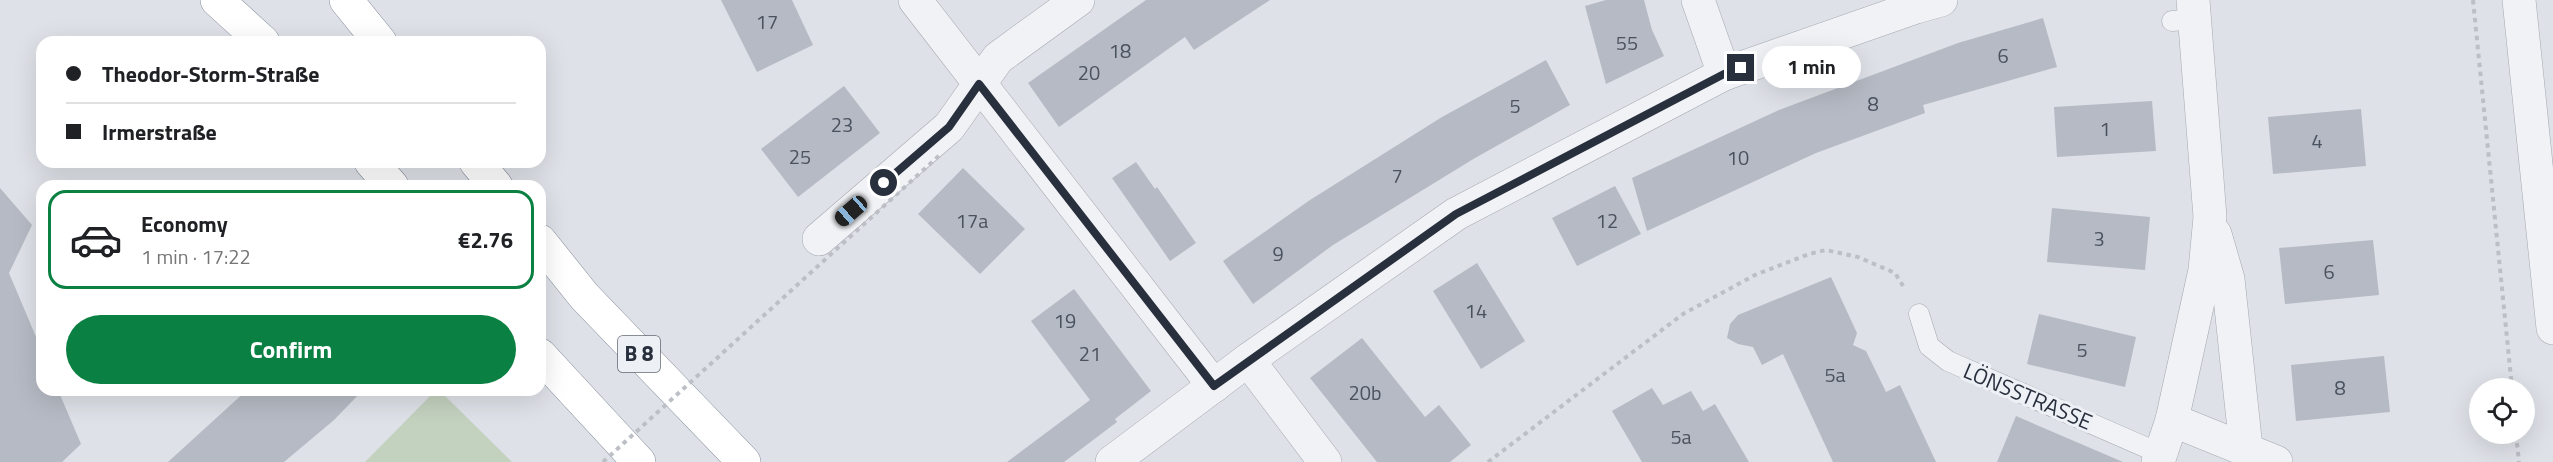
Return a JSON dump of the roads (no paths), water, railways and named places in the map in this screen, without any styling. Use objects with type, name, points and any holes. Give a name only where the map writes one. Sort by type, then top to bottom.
[{"type":"highway","points":[[217,0],[256,36]]},
{"type":"highway","points":[[239,0],[265,36]]},
{"type":"highway","points":[[346,0],[375,36]]},
{"type":"highway","points":[[376,168],[387,180]]},
{"type":"highway","points":[[481,168],[491,180]]},
{"type":"highway","name":"B 8","points":[[546,248],[584,296],[744,462]]},
{"type":"highway","points":[[546,361],[639,462]]},
{"type":"street","points":[[915,0],[1214,386]]},
{"type":"street","points":[[819,239],[949,127],[998,58],[1078,0]]},
{"type":"street","points":[[1698,0],[1724,74]]},
{"type":"street","points":[[1112,462],[1248,360],[1456,214],[1724,74],[1916,6],[1941,0]]},
{"type":"street","points":[[2519,0],[2553,328]]},
{"type":"street","name":"LÖNSSTRASSE","points":[[2187,13],[2210,217],[2228,279],[2246,448]]},
{"type":"street","name":"LÖNSSTRASSE","points":[[2159,458],[2172,420],[2205,270],[2210,217]]},
{"type":"street","points":[[1248,360],[1325,462]]},
{"type":"street","points":[[2172,420],[2277,462]]},
{"type":"lane","name":"LÖNSSTRASSE","points":[[1919,314],[1929,346],[1948,361],[2159,458]]}]
